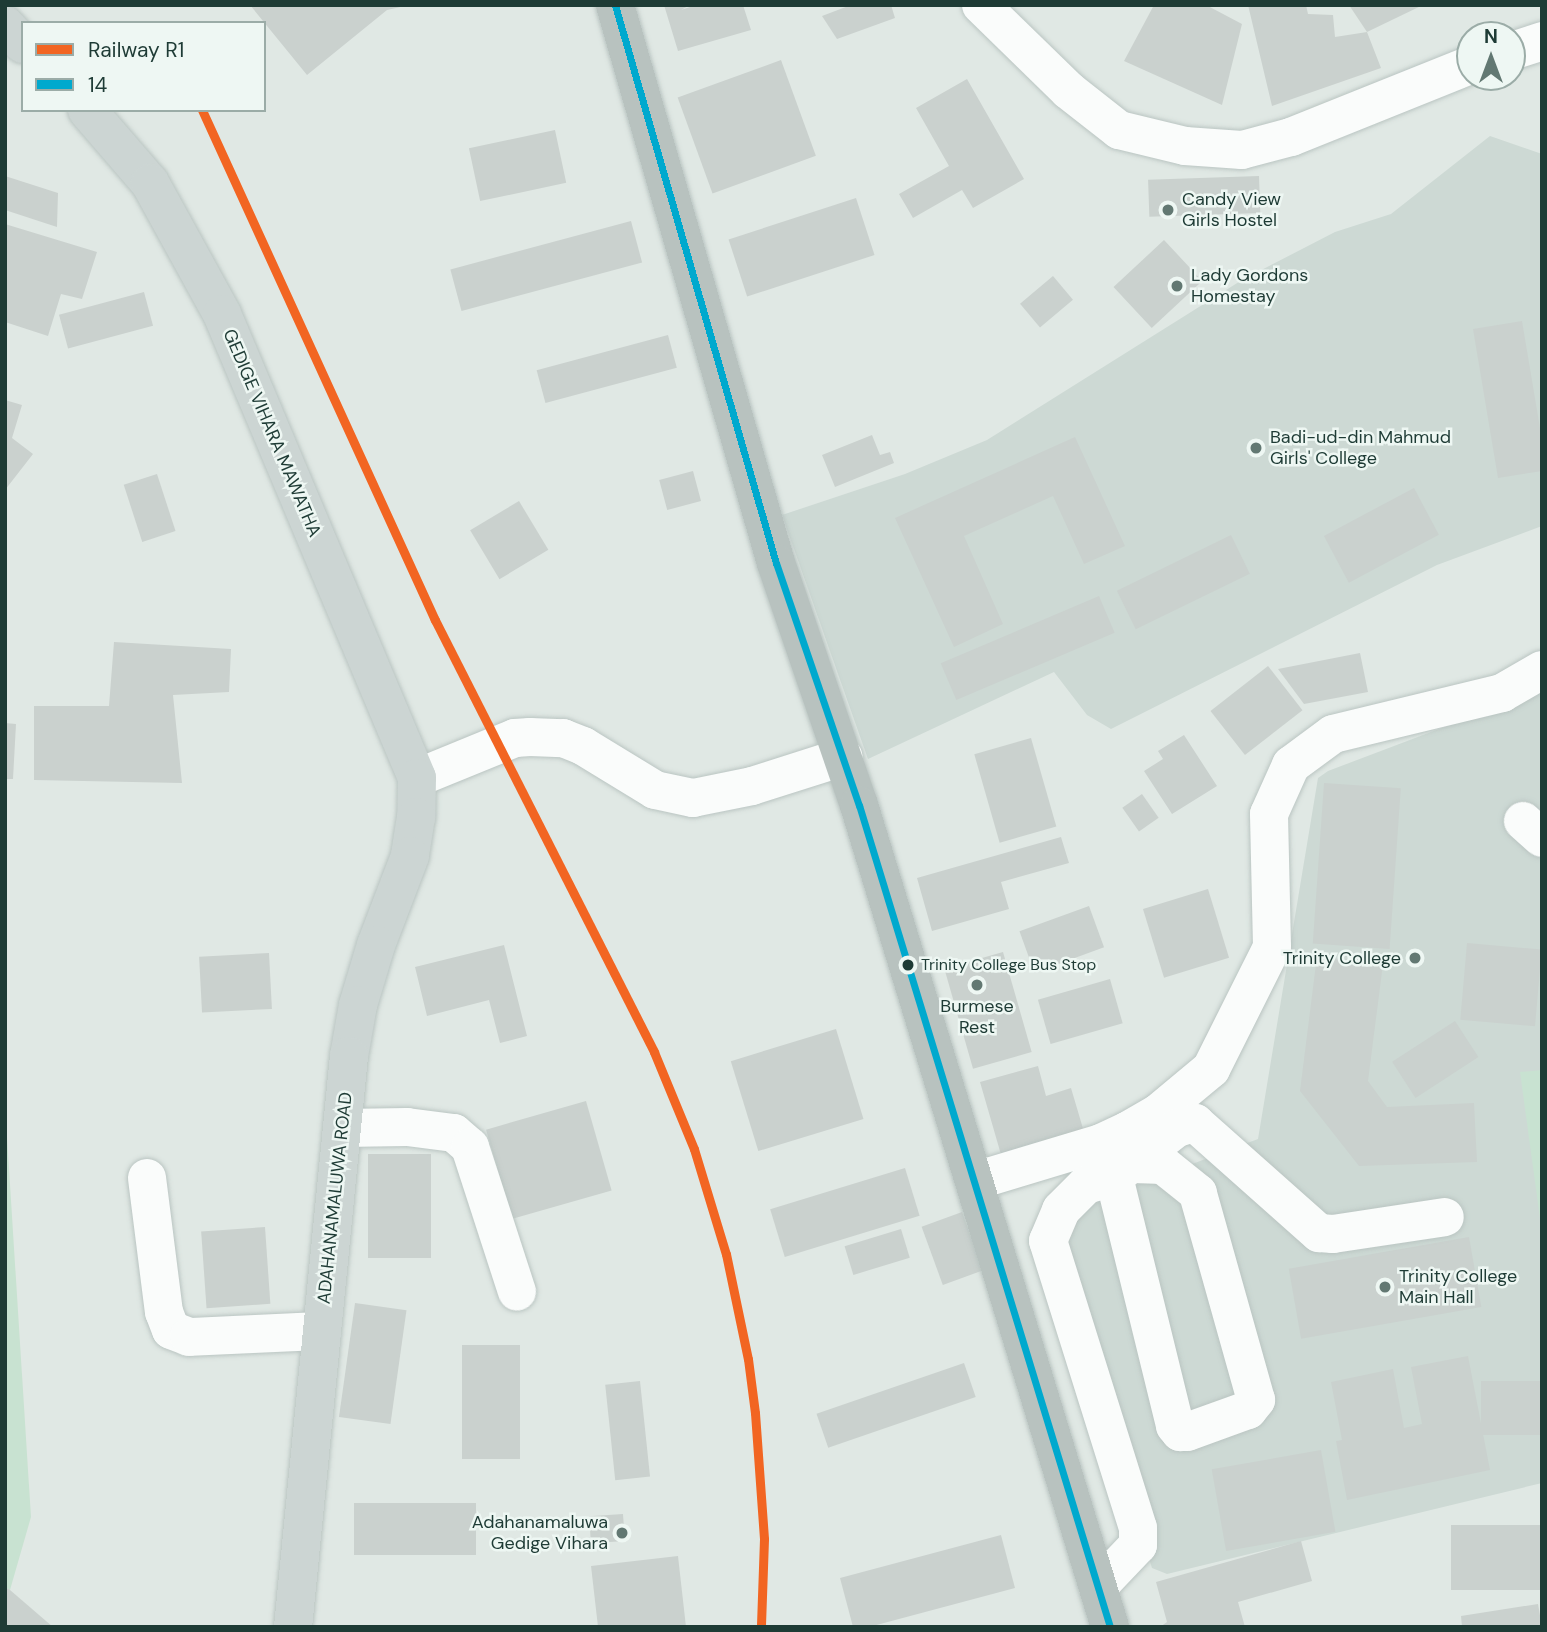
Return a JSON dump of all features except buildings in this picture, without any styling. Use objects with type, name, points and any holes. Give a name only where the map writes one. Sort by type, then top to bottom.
[{"type":"highway","points":[[615,5],[776,563],[843,757],[1110,1627]]},
{"type":"main road","points":[[5,25],[21,42]]},
{"type":"main road","name":"GEDIGE VIHARA MAWATHA","points":[[89,112],[109,132],[150,183],[222,314],[417,778]]},
{"type":"main road","name":"ADAHANAMALUWA ROAD","points":[[293,1627],[349,1056],[358,1005],[376,946],[410,856],[416,817],[417,778]]},
{"type":"street","points":[[981,5],[1068,90],[1119,130],[1185,146],[1242,150],[1291,137],[1456,71]]},
{"type":"street","points":[[1116,1162],[1158,1114],[1211,1069],[1272,947],[1269,814],[1291,765],[1332,734],[1502,693],[1542,670]]},
{"type":"street","points":[[417,778],[515,738],[530,737],[564,738],[583,746],[655,790],[693,798],[752,786],[843,757]]},
{"type":"street","points":[[1098,1587],[1138,1545],[1138,1528],[1048,1241],[1061,1210],[1086,1185],[1116,1162],[1177,1128],[1195,1123],[1319,1233],[1333,1234],[1445,1217]]},
{"type":"street","points":[[342,1128],[407,1127],[454,1133],[470,1147],[517,1292]]},
{"type":"street","points":[[975,1181],[1116,1162],[1163,1165],[1198,1193],[1256,1400],[1248,1410],[1187,1432],[1180,1432],[1175,1426],[1116,1162]]},
{"type":"street","points":[[147,1178],[164,1312],[171,1330],[189,1337],[322,1331]]},
{"type":"shaded area","name":"Badi-ud-din Mahmud Girls' College","points":[[1490,136],[1542,154],[1542,526],[1437,565],[1111,729],[1087,715],[1054,672],[868,759],[782,515],[905,474],[987,440],[1242,280],[1335,232],[1391,214]]},
{"type":"shaded area","name":"Trinity College","points":[[1542,690],[1542,1483],[1167,1574],[1152,1568],[1045,1231],[1045,1220],[1258,1139],[1318,778],[1328,771]]},
{"type":"green space","points":[[1542,1070],[1542,1233],[1520,1072]]},
{"type":"green space","points":[[5,1105],[31,1517],[10,1590],[5,1587]]},
{"type":"rail line","name":"R1","points":[[203,112],[435,620],[654,1052],[694,1149],[726,1254],[748,1359],[755,1413],[764,1539],[761,1627]]},
{"type":"transit line","name":"14","points":[[615,5],[776,563],[859,805],[1110,1627]]},
{"type":"place","name":"Candy View Girls Hostel","points":[[1168,210]]},
{"type":"place","name":"Lady Gordons Homestay","points":[[1177,286]]},
{"type":"place","name":"Badi-ud-din Mahmud Girls' College","points":[[1256,448]]},
{"type":"place","name":"Trinity College","points":[[1415,958]]},
{"type":"place","name":"Trinity College Bus Stop","points":[[908,965]]},
{"type":"place","name":"Burmese Rest","points":[[977,985]]},
{"type":"place","name":"Trinity College Main Hall","points":[[1385,1287]]},
{"type":"place","name":"Adahanamaluwa Gedige Vihara","points":[[622,1533]]}]
